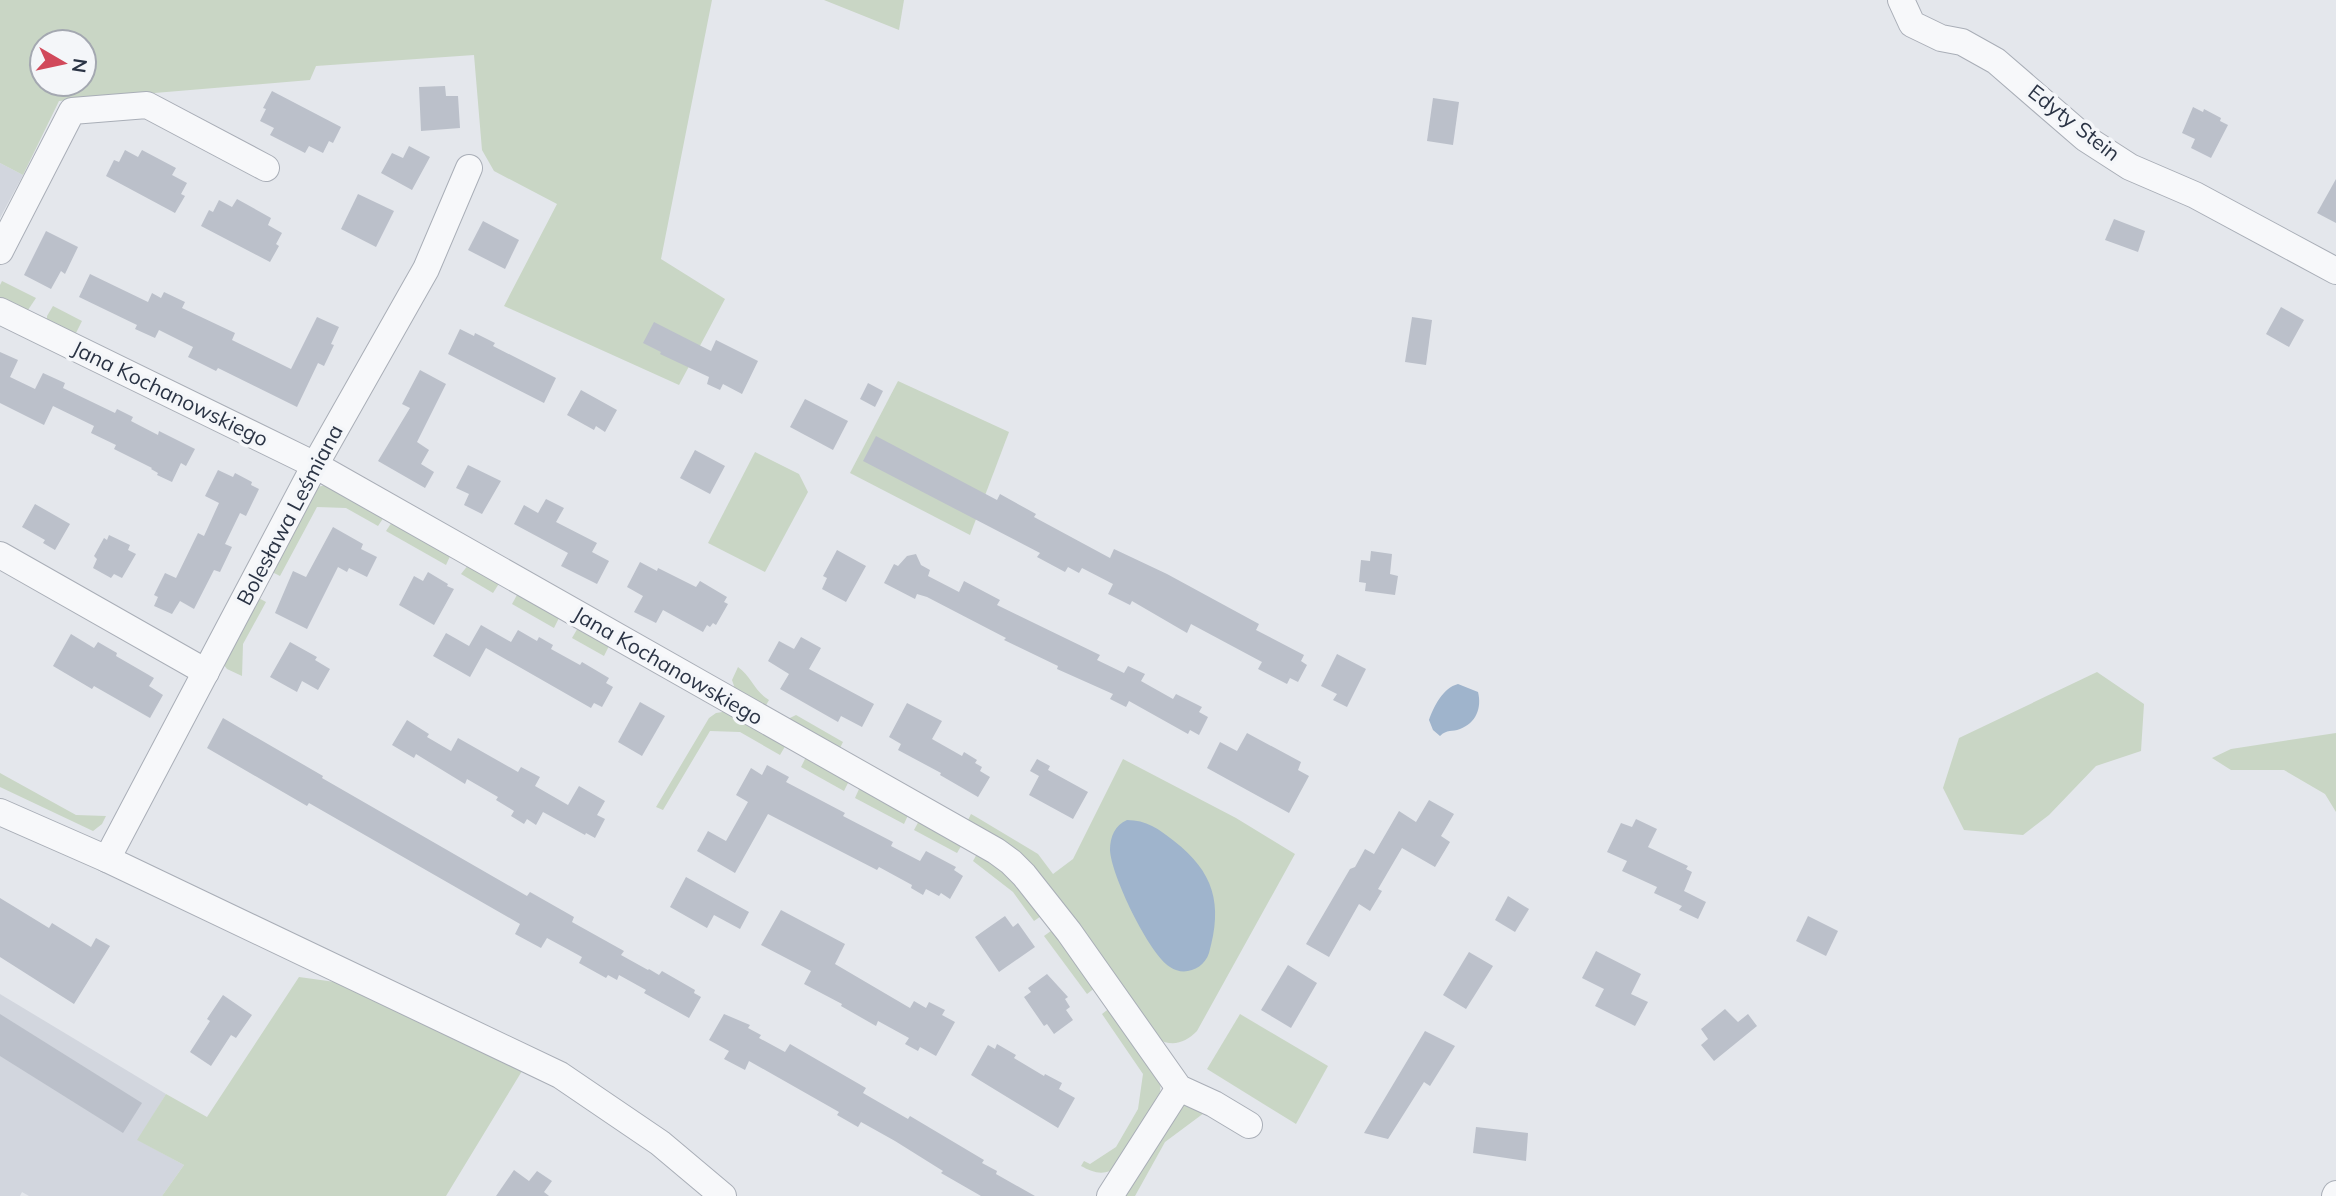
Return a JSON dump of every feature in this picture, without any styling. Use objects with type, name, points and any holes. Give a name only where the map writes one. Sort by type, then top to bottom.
[{"type":"street","name":"Edyty Stein","points":[[1901,0],[1913,24],[1941,38],[1962,43],[1996,61],[2085,138],[2130,167],[2195,195],[2336,271]]},
{"type":"street","points":[[0,251],[72,111],[147,105],[266,168]]},
{"type":"street","name":"Bolesława Leśmiana","points":[[107,859],[314,465],[426,269],[469,169]]},
{"type":"street","name":"Jana Kochanowskiego","points":[[0,310],[314,465],[1011,862],[1024,874],[1069,932],[1179,1088]]},
{"type":"street","points":[[0,555],[206,672]]},
{"type":"street","points":[[0,812],[107,859],[560,1074],[660,1143],[723,1196]]},
{"type":"street","points":[[1110,1196],[1179,1088],[1214,1104],[1249,1125]]},
{"type":"shaded area","points":[[0,163],[23,175],[0,218]]},
{"type":"shaded area","points":[[0,994],[166,1094],[138,1140],[184,1165],[162,1196],[29,1196],[22,1192],[20,1196],[0,1196]]},
{"type":"green space","points":[[0,0],[712,0],[661,259],[725,299],[679,385],[504,306],[557,204],[494,171],[482,150],[474,55],[316,66],[310,80],[98,98],[98,28],[28,28],[28,98],[95,98],[59,101],[23,175],[0,163]]},
{"type":"green space","points":[[824,0],[904,0],[899,30]]},
{"type":"green space","points":[[2,281],[36,298],[26,313],[0,300]]},
{"type":"green space","points":[[53,306],[82,321],[74,337],[47,322],[47,316]]},
{"type":"green space","points":[[898,381],[1009,432],[970,535],[850,473]]},
{"type":"green space","points":[[755,452],[799,474],[808,492],[765,572],[708,543]]},
{"type":"green space","points":[[325,485],[384,517],[378,526],[346,508],[317,507],[280,576],[268,570],[314,488]]},
{"type":"green space","points":[[392,522],[451,554],[446,565],[386,531]]},
{"type":"green space","points":[[469,564],[500,582],[493,593],[461,574]]},
{"type":"green space","points":[[517,595],[560,616],[554,628],[512,604]]},
{"type":"green space","points":[[255,596],[266,602],[243,644],[242,676],[223,664]]},
{"type":"green space","points":[[579,626],[610,644],[604,656],[572,638]]},
{"type":"green space","points":[[738,667],[769,700],[765,707],[736,692],[732,680]]},
{"type":"green space","points":[[2097,672],[2144,704],[2141,751],[2096,766],[2049,815],[2023,835],[1964,830],[1943,788],[1959,738]]},
{"type":"green space","points":[[729,711],[787,743],[780,755],[740,732],[710,731],[663,810],[656,807],[709,718],[716,713]]},
{"type":"green space","points":[[796,715],[843,742],[838,752],[788,719]]},
{"type":"green space","points":[[2336,733],[2336,812],[2325,794],[2284,770],[2231,770],[2212,758],[2231,749]]},
{"type":"green space","points":[[807,755],[849,781],[844,791],[801,767]]},
{"type":"green space","points":[[1123,759],[1236,818],[1295,854],[1197,1031],[1178,1042],[1168,1043],[1157,1039],[966,824],[971,814],[978,818],[1038,854],[1053,874],[1073,859]]},
{"type":"green space","points":[[0,773],[76,815],[106,816],[102,824],[93,831],[0,787]]},
{"type":"green space","points":[[864,787],[909,813],[904,824],[855,798],[859,789]]},
{"type":"green space","points":[[920,819],[963,843],[957,853],[914,830]]},
{"type":"green space","points":[[978,852],[1010,873],[1044,914],[1034,921],[1013,892],[973,861]]},
{"type":"green space","points":[[1055,928],[1096,987],[1087,994],[1044,936]]},
{"type":"green space","points":[[299,977],[335,982],[522,1071],[446,1196],[162,1196],[184,1165],[137,1140],[166,1094],[207,1117]]},
{"type":"green space","points":[[1111,1007],[1161,1081],[1160,1092],[1118,1165],[1100,1173],[1081,1166],[1084,1161],[1090,1164],[1116,1147],[1138,1109],[1143,1074],[1102,1014]]},
{"type":"green space","points":[[1240,1014],[1328,1066],[1296,1124],[1207,1069]]},
{"type":"green space","points":[[1184,1104],[1204,1113],[1165,1142],[1135,1196],[1122,1196]]},
{"type":"water","points":[[1458,684],[1478,692],[1478,709],[1474,719],[1466,726],[1440,736],[1433,730],[1429,720],[1444,693]]},
{"type":"water","points":[[1127,820],[1152,826],[1188,853],[1212,890],[1215,919],[1209,953],[1203,963],[1193,970],[1175,970],[1161,959],[1142,931],[1124,895],[1110,850],[1114,832]]},
{"type":"building","points":[[445,86],[446,96],[458,96],[460,128],[421,131],[419,87]]},
{"type":"building","points":[[272,91],[341,127],[333,143],[329,141],[323,153],[309,146],[305,153],[270,135],[274,128],[260,121]]},
{"type":"building","points":[[1433,98],[1459,102],[1453,145],[1427,141]]},
{"type":"building","points":[[2193,107],[2203,112],[2204,109],[2228,125],[2211,158],[2191,148],[2195,139],[2182,133]]},
{"type":"building","points":[[409,146],[430,157],[412,190],[381,173],[392,153],[403,158]]},
{"type":"building","points":[[125,150],[138,157],[142,150],[176,168],[172,175],[187,183],[181,194],[185,196],[175,213],[106,176],[114,160],[119,162]]},
{"type":"building","points":[[2336,179],[2336,223],[2317,213]]},
{"type":"building","points":[[358,194],[394,211],[376,247],[341,229]]},
{"type":"building","points":[[237,199],[271,218],[268,225],[282,233],[276,244],[279,246],[270,262],[201,226],[209,210],[213,212],[219,200],[232,207]]},
{"type":"building","points":[[2114,219],[2145,231],[2138,252],[2105,240]]},
{"type":"building","points":[[483,221],[519,240],[505,269],[468,250]]},
{"type":"building","points":[[46,231],[78,247],[65,274],[61,271],[51,289],[24,275]]},
{"type":"building","points":[[90,274],[148,302],[152,293],[161,298],[164,292],[185,302],[182,308],[235,333],[232,340],[291,369],[317,317],[339,327],[324,366],[318,363],[297,407],[218,368],[216,371],[188,357],[193,347],[159,330],[155,338],[135,329],[137,325],[79,297]]},
{"type":"building","points":[[2281,307],[2304,320],[2289,347],[2266,334]]},
{"type":"building","points":[[1412,317],[1432,320],[1426,365],[1405,362]]},
{"type":"building","points":[[654,322],[711,351],[716,340],[758,361],[742,394],[723,384],[720,390],[707,384],[709,377],[643,343]]},
{"type":"building","points":[[460,329],[495,343],[493,346],[556,378],[544,403],[448,354]]},
{"type":"building","points":[[0,352],[18,360],[10,377],[35,389],[43,373],[65,383],[63,388],[115,413],[117,409],[133,417],[131,421],[158,435],[159,431],[195,449],[186,466],[181,463],[172,482],[157,475],[152,468],[114,449],[116,445],[91,433],[94,426],[53,406],[44,425],[0,403]]},
{"type":"building","points":[[420,370],[446,384],[417,442],[429,450],[421,464],[434,472],[425,488],[378,461],[410,408],[402,404]]},
{"type":"building","points":[[868,383],[883,391],[875,407],[860,399]]},
{"type":"building","points":[[581,390],[617,410],[605,432],[596,426],[594,430],[567,415]]},
{"type":"building","points":[[805,399],[848,421],[833,450],[790,427]]},
{"type":"building","points":[[876,436],[997,500],[1000,494],[1036,514],[1034,517],[1110,558],[1114,549],[1167,574],[1259,624],[1256,630],[1304,655],[1301,661],[1307,665],[1298,682],[1290,678],[1287,684],[1258,669],[1262,662],[1191,624],[1187,633],[1132,601],[1130,605],[1108,594],[1113,584],[1082,568],[1079,573],[1068,567],[1065,572],[1037,557],[1040,553],[863,461]]},
{"type":"building","points":[[695,450],[725,466],[710,494],[680,478]]},
{"type":"building","points":[[468,465],[501,481],[482,514],[464,505],[469,494],[456,488]]},
{"type":"building","points":[[218,470],[233,477],[235,473],[259,489],[246,516],[240,513],[225,544],[232,547],[220,572],[214,570],[194,609],[180,601],[172,614],[154,606],[158,597],[154,595],[165,573],[176,578],[198,533],[204,536],[219,503],[205,496]]},
{"type":"building","points":[[546,499],[564,508],[556,522],[597,543],[592,552],[609,561],[597,584],[561,566],[568,553],[514,524],[524,505],[538,513]]},
{"type":"building","points":[[35,504],[70,524],[55,550],[43,543],[45,540],[22,527]]},
{"type":"building","points":[[333,527],[363,544],[361,549],[377,557],[367,577],[349,568],[347,572],[338,567],[307,629],[275,613],[293,571],[306,577]]},
{"type":"building","points":[[109,535],[130,545],[128,550],[136,554],[122,578],[114,574],[111,578],[93,568],[97,559],[94,556],[104,538],[107,540]]},
{"type":"building","points":[[837,550],[866,566],[846,602],[822,589],[827,578],[823,576]]},
{"type":"building","points":[[1371,551],[1392,554],[1390,574],[1398,576],[1395,595],[1365,591],[1366,583],[1359,582],[1361,560],[1370,561]]},
{"type":"building","points":[[916,554],[921,565],[930,570],[928,576],[959,592],[964,581],[1000,600],[997,605],[1100,655],[1097,660],[1124,673],[1128,666],[1145,674],[1141,681],[1173,699],[1176,694],[1202,707],[1199,712],[1208,717],[1199,735],[1190,730],[1188,734],[1129,701],[1126,707],[1110,699],[1113,694],[1057,669],[1058,666],[1004,640],[1006,638],[927,597],[917,594],[915,599],[884,583],[894,564],[898,566],[907,556]]},
{"type":"building","points":[[640,562],[696,587],[700,581],[727,597],[724,602],[728,604],[716,625],[707,625],[703,632],[663,610],[656,623],[634,612],[643,596],[627,587]]},
{"type":"building","points":[[428,572],[454,589],[434,625],[399,605],[414,576],[423,581]]},
{"type":"building","points":[[481,625],[511,642],[518,630],[537,641],[539,637],[553,645],[551,649],[580,665],[582,662],[609,678],[606,683],[613,687],[602,707],[594,703],[591,708],[486,648],[470,677],[433,656],[446,633],[469,646]]},
{"type":"building","points":[[71,634],[94,648],[98,642],[154,678],[149,686],[163,695],[150,718],[53,666]]},
{"type":"building","points":[[801,637],[821,648],[809,669],[874,704],[862,727],[841,716],[838,722],[780,689],[789,674],[768,661],[779,641],[794,649]]},
{"type":"building","points":[[290,642],[317,657],[315,660],[330,669],[318,690],[302,681],[297,692],[270,677]]},
{"type":"building","points":[[1337,654],[1366,669],[1347,707],[1333,700],[1337,694],[1321,686]]},
{"type":"building","points":[[640,702],[665,716],[642,756],[618,742]]},
{"type":"building","points":[[907,703],[942,721],[932,739],[962,756],[964,752],[977,760],[975,763],[982,767],[980,771],[990,777],[978,797],[898,750],[901,744],[889,737]]},
{"type":"building","points":[[223,718],[527,896],[530,892],[574,917],[572,922],[624,951],[621,955],[659,975],[662,971],[695,990],[694,993],[701,997],[689,1018],[644,993],[646,990],[619,975],[617,980],[608,975],[606,978],[579,963],[582,957],[547,938],[541,948],[515,934],[520,924],[207,748]]},
{"type":"building","points":[[407,720],[429,734],[427,737],[451,751],[458,738],[518,772],[521,767],[540,777],[535,786],[568,805],[579,786],[605,801],[597,815],[605,819],[595,838],[543,812],[536,825],[527,819],[524,824],[511,816],[514,811],[496,800],[498,797],[467,779],[465,784],[416,754],[414,758],[392,745]]},
{"type":"building","points":[[1247,733],[1301,762],[1298,770],[1309,776],[1289,813],[1207,768],[1220,742],[1237,751]]},
{"type":"building","points":[[1037,759],[1050,766],[1048,770],[1088,792],[1073,819],[1029,795],[1039,776],[1030,771]]},
{"type":"building","points":[[767,765],[789,777],[786,782],[893,842],[891,846],[920,861],[926,851],[956,867],[954,870],[963,876],[950,899],[926,889],[923,895],[911,888],[912,885],[879,867],[877,870],[768,814],[735,873],[697,851],[708,831],[726,841],[748,802],[736,795],[751,768],[762,775]]},
{"type":"building","points":[[1429,800],[1454,814],[1441,836],[1450,842],[1435,867],[1402,848],[1378,889],[1382,891],[1370,911],[1359,904],[1329,957],[1306,944],[1350,869],[1355,867],[1365,849],[1374,854],[1399,811],[1416,822]]},
{"type":"building","points":[[1636,819],[1657,829],[1648,847],[1688,866],[1686,869],[1692,872],[1684,891],[1706,902],[1698,919],[1679,910],[1682,906],[1654,893],[1657,887],[1622,871],[1627,861],[1607,852],[1621,823],[1632,827]]},
{"type":"building","points":[[686,877],[749,912],[740,929],[714,915],[707,928],[670,907]]},
{"type":"building","points":[[1508,896],[1529,909],[1515,932],[1495,920]]},
{"type":"building","points":[[0,898],[49,928],[52,923],[91,947],[96,938],[110,946],[74,1004],[0,957]]},
{"type":"building","points":[[781,910],[845,944],[835,964],[910,1008],[914,1001],[926,1008],[929,1002],[945,1010],[942,1015],[955,1022],[936,1056],[920,1047],[918,1051],[905,1044],[909,1038],[878,1021],[876,1026],[804,984],[811,971],[761,945]]},
{"type":"building","points":[[1005,916],[1013,927],[1018,923],[1035,947],[999,972],[975,937]]},
{"type":"building","points":[[1808,916],[1838,931],[1826,956],[1796,941]]},
{"type":"building","points":[[1596,951],[1641,974],[1631,994],[1648,1002],[1635,1026],[1595,1006],[1604,989],[1582,978]]},
{"type":"building","points":[[1469,952],[1493,966],[1466,1009],[1443,995]]},
{"type":"building","points":[[1288,965],[1317,983],[1291,1028],[1261,1010]]},
{"type":"building","points":[[1047,974],[1068,997],[1065,999],[1070,1007],[1066,1010],[1073,1020],[1054,1034],[1047,1024],[1044,1026],[1024,997],[1031,992],[1028,988]]},
{"type":"building","points":[[223,995],[252,1015],[236,1038],[231,1035],[211,1066],[190,1052]]},
{"type":"building","points":[[1725,1009],[1738,1022],[1748,1014],[1757,1026],[1714,1061],[1701,1045],[1708,1039],[1701,1029]]},
{"type":"building","points":[[0,1014],[142,1103],[123,1133],[0,1056]]},
{"type":"building","points":[[724,1014],[750,1025],[748,1028],[761,1035],[759,1038],[785,1052],[790,1044],[866,1088],[863,1093],[908,1119],[910,1116],[984,1160],[982,1163],[997,1171],[996,1174],[1035,1196],[981,1196],[941,1173],[943,1171],[895,1141],[861,1122],[858,1127],[837,1115],[839,1112],[749,1061],[745,1070],[724,1059],[729,1051],[709,1040]]},
{"type":"building","points":[[1425,1031],[1455,1046],[1430,1086],[1424,1082],[1388,1139],[1364,1133]]},
{"type":"building","points":[[997,1044],[1044,1076],[1045,1074],[1062,1083],[1059,1089],[1075,1098],[1058,1128],[971,1075],[988,1045],[995,1049]]},
{"type":"building","points":[[1476,1127],[1528,1133],[1526,1161],[1473,1153]]},
{"type":"building","points":[[514,1170],[529,1181],[537,1171],[552,1181],[544,1192],[549,1196],[496,1196]]}]
